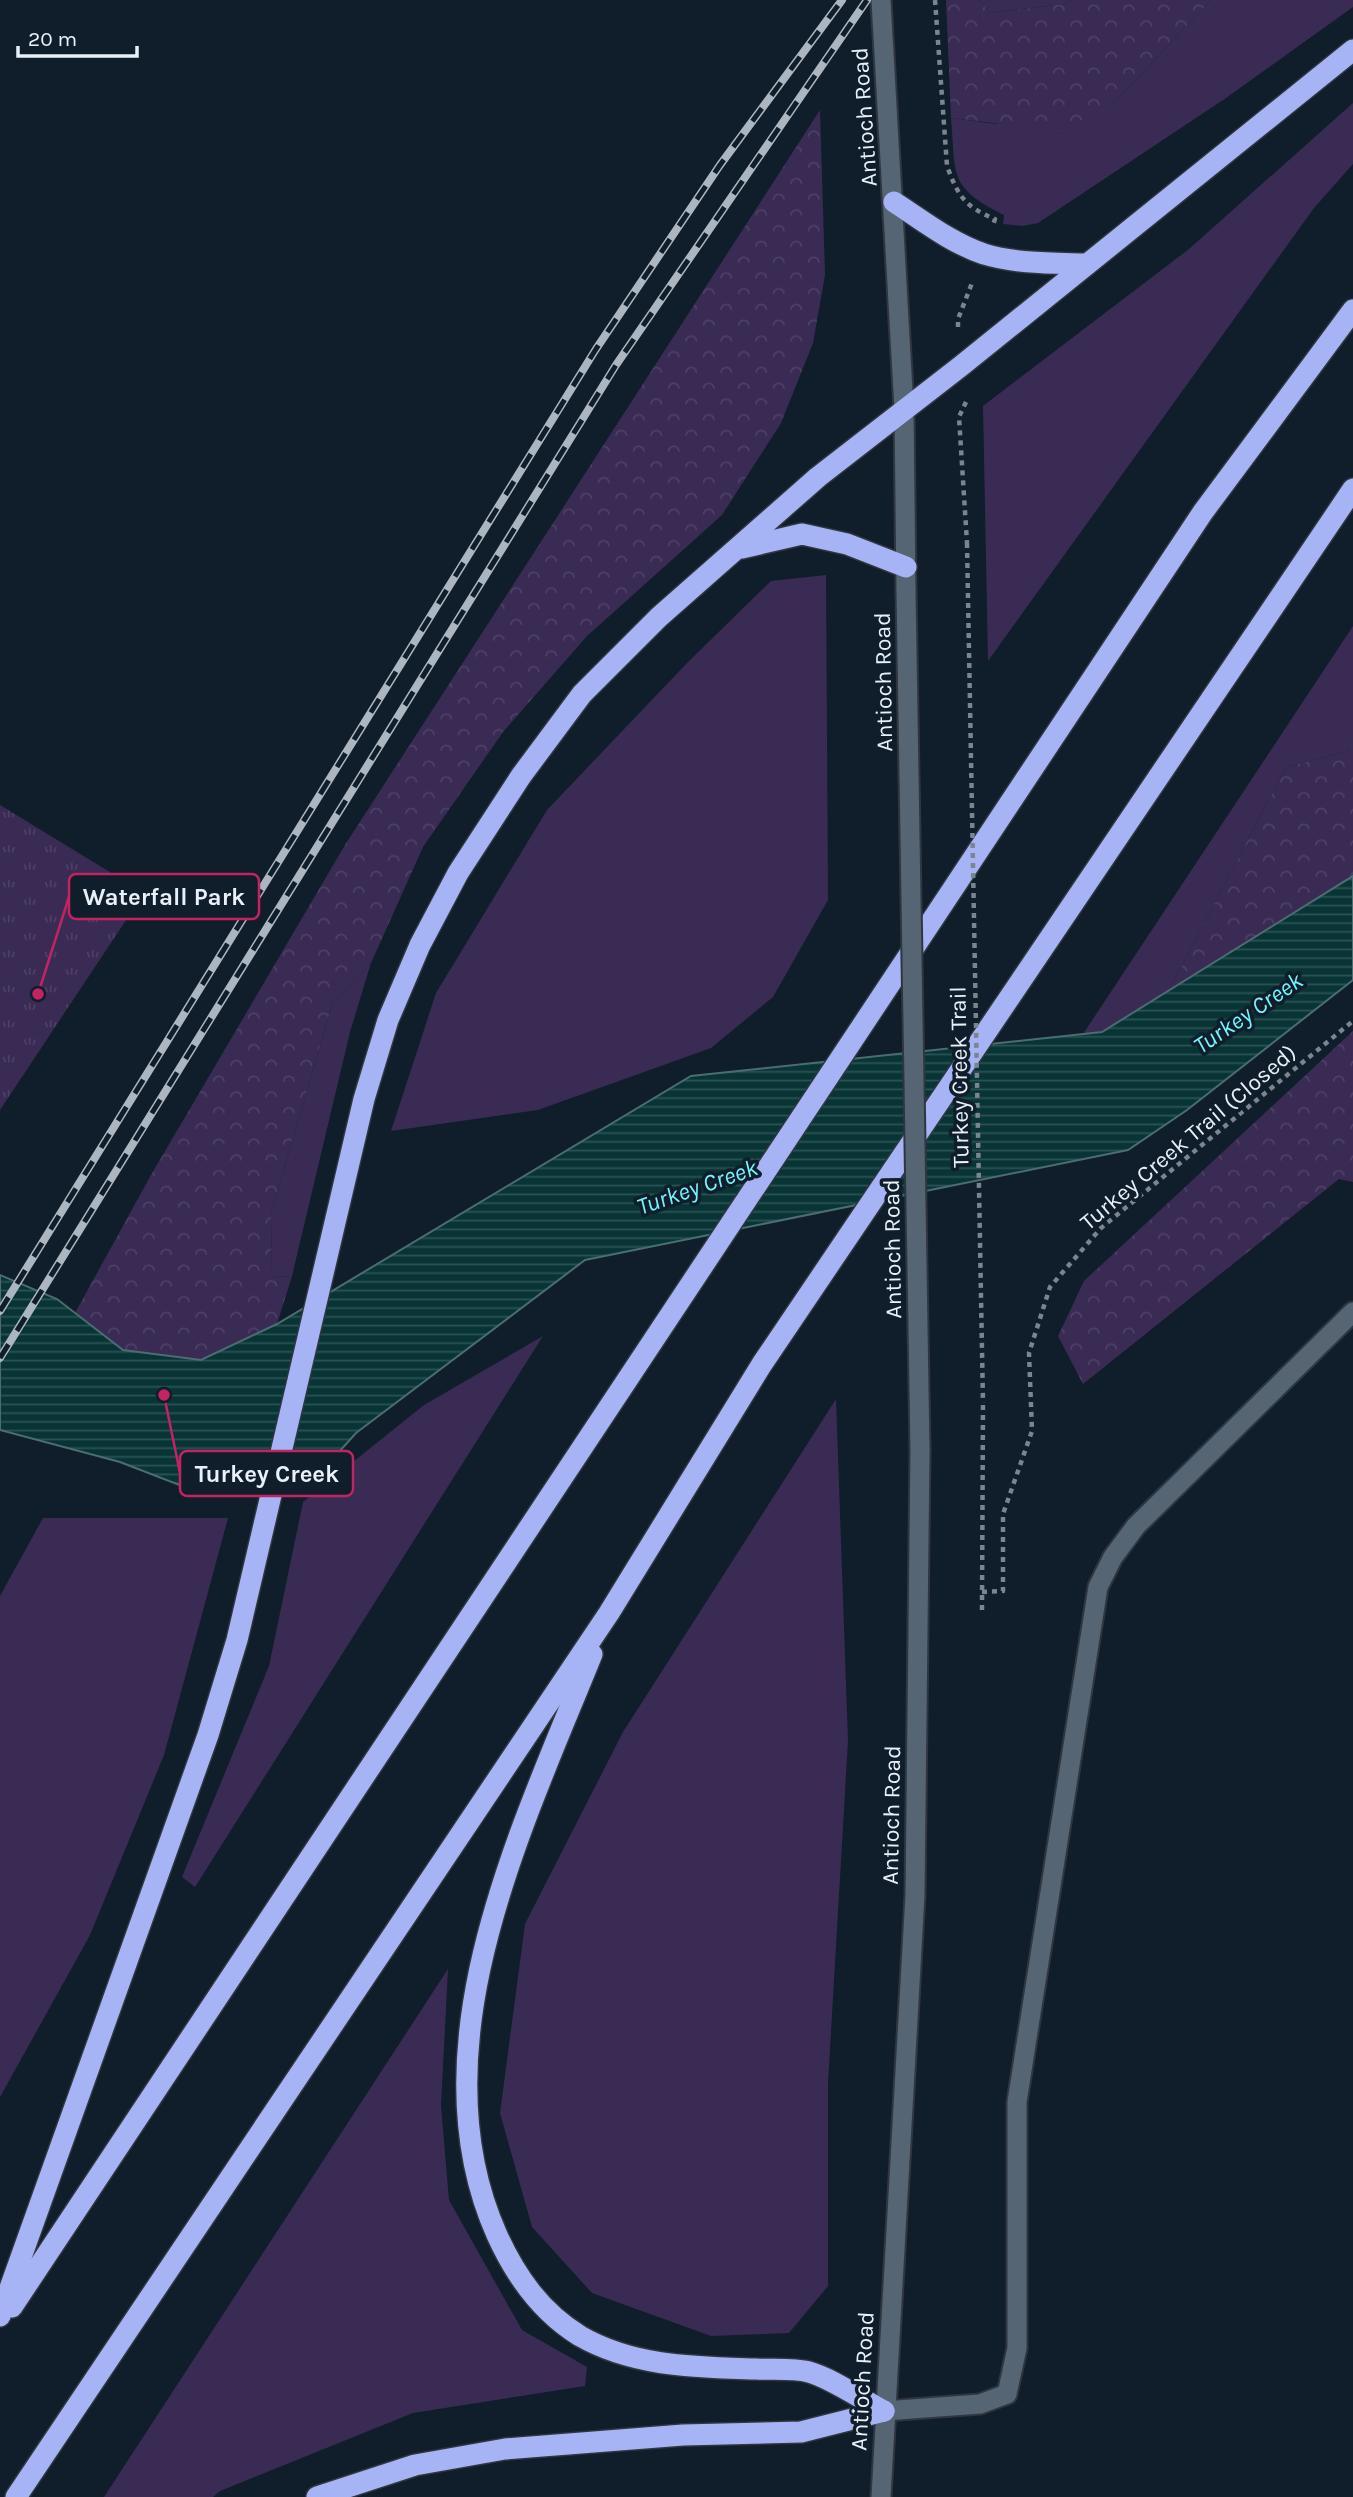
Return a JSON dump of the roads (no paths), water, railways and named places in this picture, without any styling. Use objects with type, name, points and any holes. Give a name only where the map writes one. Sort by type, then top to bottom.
[{"type":"highway","points":[[0,2316],[208,1735],[237,1640],[364,1099],[388,1020],[458,873],[521,776],[582,694],[659,617],[818,477],[1353,50]]},
{"type":"highway","points":[[893,192],[950,238],[984,254],[1030,263],[1087,264]]},
{"type":"highway","points":[[0,2325],[1150,596],[1203,512],[1353,310]]},
{"type":"highway","points":[[16,2497],[609,1613],[762,1364],[1353,489]]},
{"type":"highway","points":[[740,548],[802,534],[847,544],[906,567]]},
{"type":"highway","points":[[609,1613],[502,1885],[480,1966],[472,2021],[467,2099],[474,2159],[485,2208],[510,2264],[541,2306],[580,2336],[640,2359],[684,2366],[809,2372],[884,2412]]},
{"type":"highway","points":[[317,2497],[415,2465],[505,2449],[683,2435],[801,2432],[884,2412]]},
{"type":"main road","name":"Antioch Road","points":[[881,0],[904,409],[920,1450],[915,1895],[881,2497]]},
{"type":"main road","points":[[884,2412],[980,2404],[1007,2394],[1017,2348],[1017,2102],[1098,1587],[1113,1557],[1136,1525],[1353,1312]]},
{"type":"water","points":[[1353,876],[1353,980],[1187,1110],[1128,1150],[585,1260],[356,1433],[311,1483],[200,1493],[120,1462],[0,1430],[0,1275],[57,1299],[123,1350],[201,1360],[277,1324],[691,1076],[1102,1032]]},
{"type":"railway","points":[[0,1311],[596,349],[720,165],[842,0]]},
{"type":"railway","points":[[0,1358],[616,365],[867,0]]},
{"type":"place","name":"Waterfall Park","points":[[38,994]]},
{"type":"place","name":"Turkey Creek","points":[[164,1395]]}]
